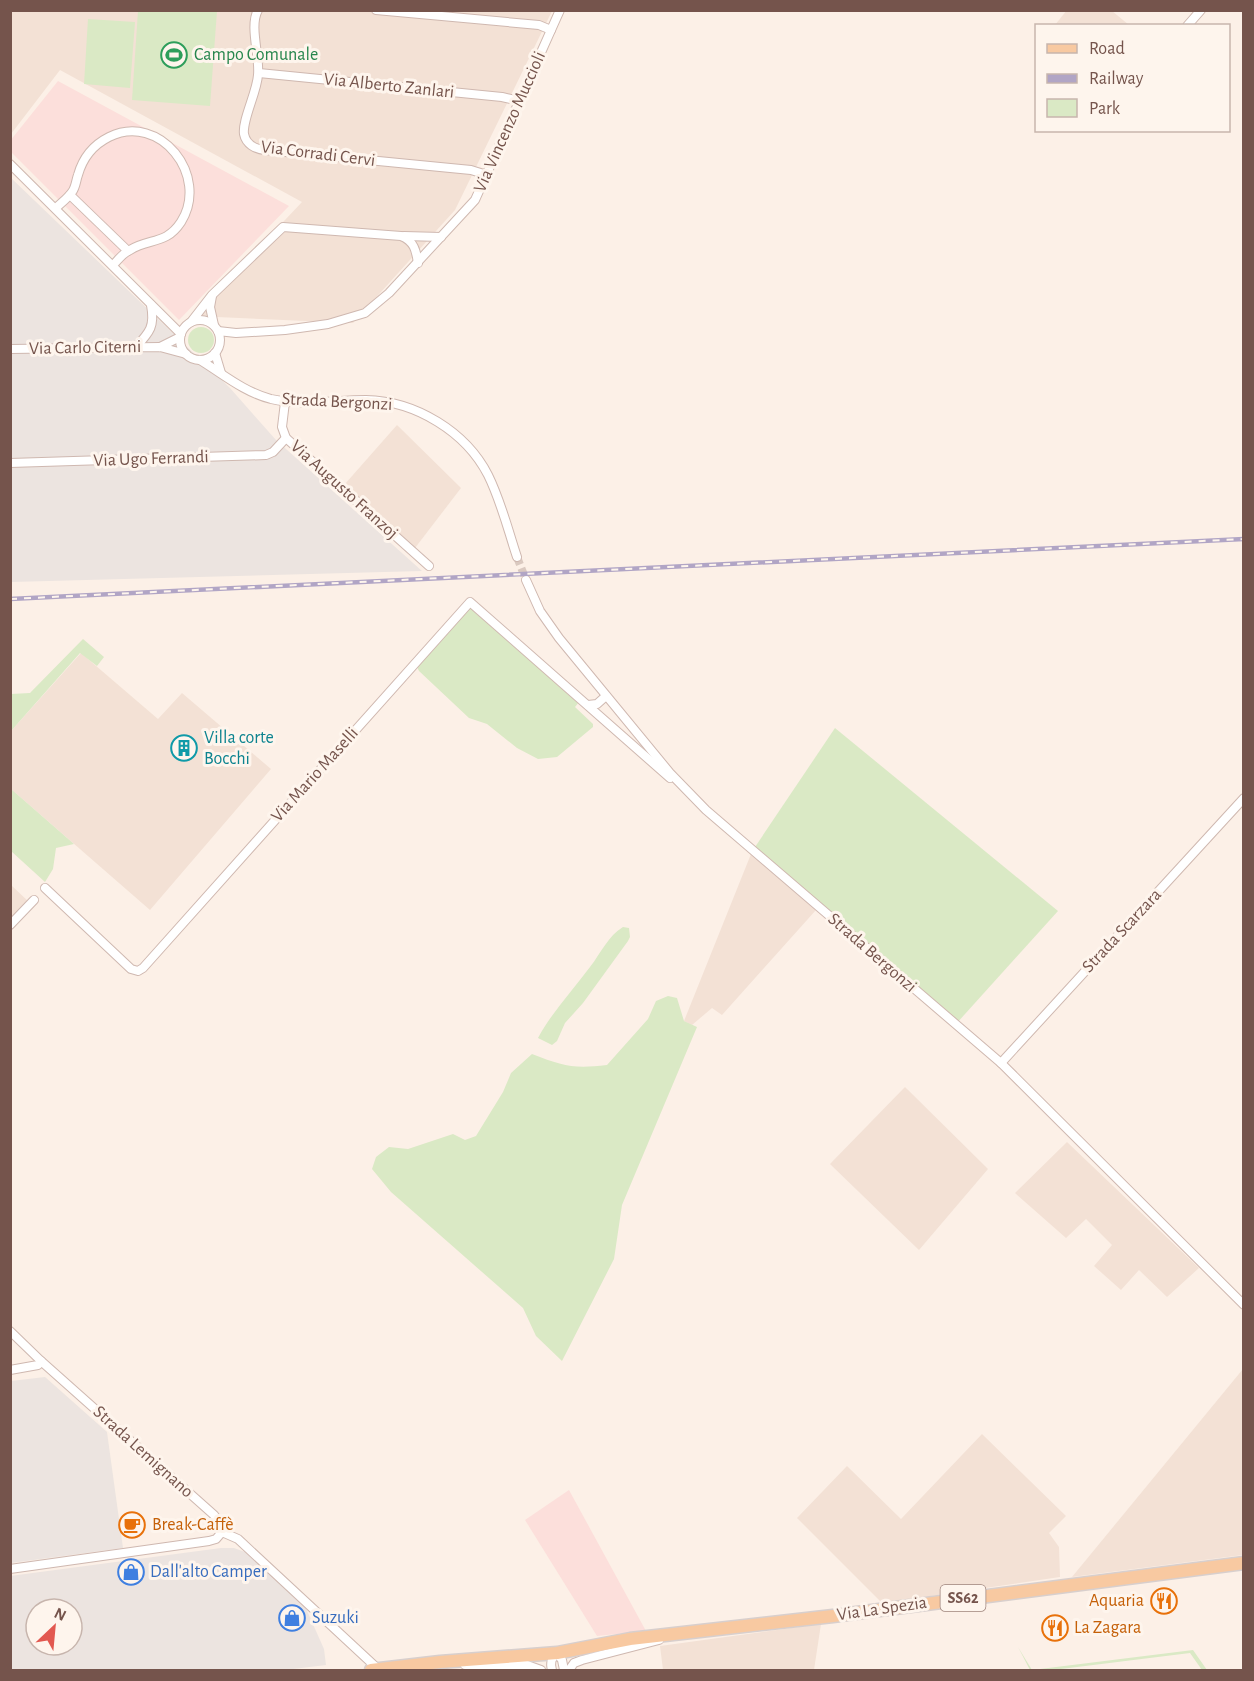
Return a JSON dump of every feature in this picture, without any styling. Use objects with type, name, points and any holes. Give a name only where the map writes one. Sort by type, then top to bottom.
[{"type":"main road","name":"Via La Spezia","points":[[557,1653],[630,1639],[833,1616],[1244,1563]]},
{"type":"main road","name":"SS62","points":[[376,1670],[440,1662],[557,1653]]},
{"type":"street","name":"Via Corradi Cervi","points":[[258,10],[254,22],[259,73],[244,130],[246,140],[258,149],[471,170],[487,175]]},
{"type":"street","points":[[376,10],[539,25],[551,30]]},
{"type":"street","name":"Via Vincenzo Muccioli","points":[[216,329],[236,333],[328,324],[365,313],[389,293],[475,200],[560,10]]},
{"type":"street","points":[[1189,24],[1201,10]]},
{"type":"street","name":"Via Alberto Zanlari","points":[[259,73],[502,97],[520,101]]},
{"type":"street","points":[[56,208],[74,191],[81,164],[86,155],[112,136],[135,132],[162,141],[170,147],[179,157],[188,176],[190,191],[186,213],[173,232],[164,238],[128,251],[112,265]]},
{"type":"street","points":[[10,164],[181,335]]},
{"type":"street","points":[[70,195],[128,251]]},
{"type":"street","points":[[236,333],[207,358],[200,360],[186,354],[180,343],[181,335],[212,295],[283,227],[441,237]]},
{"type":"street","points":[[401,236],[414,245],[418,263]]},
{"type":"street","points":[[212,295],[210,308],[220,339],[217,349],[221,373]]},
{"type":"street","points":[[136,347],[151,328],[153,319],[150,303]]},
{"type":"street","points":[[170,322],[190,323],[202,320],[216,329]]},
{"type":"street","name":"Via Carlo Citerni","points":[[160,346],[181,335]]},
{"type":"street","name":"Via Carlo Citerni","points":[[10,349],[160,346],[186,354]]},
{"type":"street","name":"Strada Bergonzi","points":[[200,360],[248,391],[285,402],[370,400],[405,406],[435,420],[471,450],[487,473],[497,495],[517,557]]},
{"type":"street","name":"Via Augusto Franzoj","points":[[285,402],[282,427],[286,438],[429,566]]},
{"type":"street","name":"Via Ugo Ferrandi","points":[[10,463],[266,455],[273,452],[286,438]]},
{"type":"street","name":"Strada Bergonzi","points":[[526,580],[548,625],[692,796],[1001,1063],[1244,1305]]},
{"type":"street","name":"Via Mario Maselli","points":[[45,888],[131,969],[138,971],[470,602],[692,796]]},
{"type":"street","points":[[588,705],[597,704],[606,696]]},
{"type":"street","name":"Strada Scarzara","points":[[1001,1063],[1244,798]]},
{"type":"street","points":[[10,925],[34,900]]},
{"type":"street","name":"Strada Lemignano","points":[[10,1331],[214,1515],[220,1523],[222,1532],[238,1539],[376,1670]]},
{"type":"street","points":[[10,1370],[38,1365],[41,1361]]},
{"type":"street","points":[[10,1569],[209,1541],[216,1539],[222,1532]]},
{"type":"street","points":[[569,1671],[574,1663],[582,1660],[682,1633]]},
{"type":"street","points":[[552,1671],[551,1662],[557,1653],[562,1660],[564,1671]]},
{"type":"street","points":[[440,1662],[476,1666],[527,1665],[541,1671]]},
{"type":"shaded area","points":[[1067,10],[1112,11],[1128,24],[1056,24]]},
{"type":"shaded area","points":[[11,11],[552,11],[455,210],[353,323],[194,316],[302,202],[60,70],[11,134]]},
{"type":"shaded area","points":[[58,81],[289,206],[179,320],[11,152],[10,141]]},
{"type":"shaded area","points":[[10,177],[230,388],[276,440],[422,571],[11,582]]},
{"type":"shaded area","points":[[397,425],[461,488],[415,548],[345,484]]},
{"type":"shaded area","points":[[81,653],[158,719],[182,693],[271,769],[150,910],[11,789],[11,731]]},
{"type":"shaded area","points":[[751,854],[816,910],[722,1015],[712,1008],[692,1025],[684,1021]]},
{"type":"shaded area","points":[[11,885],[29,902],[11,922]]},
{"type":"shaded area","points":[[905,1087],[988,1169],[919,1250],[830,1164]]},
{"type":"shaded area","points":[[1067,1142],[1199,1268],[1167,1297],[1139,1270],[1121,1290],[1094,1266],[1112,1245],[1086,1219],[1066,1238],[1015,1193]]},
{"type":"shaded area","points":[[1243,1369],[1243,1555],[1072,1577]]},
{"type":"shaded area","points":[[45,1377],[107,1432],[123,1548],[11,1563],[11,1381]]},
{"type":"shaded area","points":[[982,1434],[1066,1516],[1049,1533],[1059,1547],[1060,1577],[882,1603],[797,1518],[847,1466],[901,1519]]},
{"type":"shaded area","points":[[569,1490],[646,1631],[597,1636],[525,1520]]},
{"type":"shaded area","points":[[221,1548],[234,1548],[245,1552],[304,1604],[324,1649],[326,1665],[285,1670],[11,1670],[10,1576]]},
{"type":"shaded area","points":[[821,1624],[814,1670],[663,1670],[660,1646]]},
{"type":"green space","name":"Campo Comunale","points":[[138,11],[217,11],[210,106],[132,100]]},
{"type":"green space","points":[[88,19],[135,22],[130,88],[84,84]]},
{"type":"green space","points":[[201,327],[210,331],[214,340],[210,349],[201,353],[192,349],[188,340],[192,331]]},
{"type":"green space","points":[[470,606],[579,702],[575,707],[593,724],[593,727],[557,757],[538,759],[517,748],[487,724],[469,718],[419,671],[416,665]]},
{"type":"green space","points":[[83,639],[104,657],[97,666],[80,653],[11,731],[11,694],[30,693]]},
{"type":"green space","points":[[835,728],[1058,911],[956,1024],[753,850]]},
{"type":"green space","points":[[11,789],[74,844],[56,848],[53,869],[45,882],[11,851]]},
{"type":"green space","points":[[623,927],[629,928],[628,941],[583,1003],[565,1023],[557,1041],[552,1045],[538,1038],[556,1010],[609,940]]},
{"type":"green space","points":[[668,996],[677,998],[684,1021],[697,1027],[622,1205],[614,1259],[562,1361],[536,1336],[523,1308],[391,1192],[372,1169],[376,1157],[389,1147],[408,1149],[453,1134],[465,1140],[476,1136],[503,1092],[511,1073],[532,1054],[568,1066],[607,1065],[648,1019],[656,1001]]},
{"type":"green space","points":[[1018,1647],[1032,1670],[1030,1670]]},
{"type":"green space","points":[[1193,1650],[1207,1670],[1202,1670],[1190,1653],[1053,1670],[1032,1670]]},
{"type":"tunnel","points":[[517,557],[526,580]]},
{"type":"railway","points":[[10,599],[1244,539]]},
{"type":"place","name":"Campo Comunale","points":[[174,55]]},
{"type":"place","name":"Villa corte Bocchi","points":[[184,748]]},
{"type":"place","name":"Break-Caffè","points":[[132,1525]]},
{"type":"place","name":"Dall'alto Camper","points":[[131,1572]]},
{"type":"place","name":"Aquaria","points":[[1164,1601]]},
{"type":"place","name":"Suzuki","points":[[292,1618]]},
{"type":"place","name":"La Zagara","points":[[1055,1628]]}]
